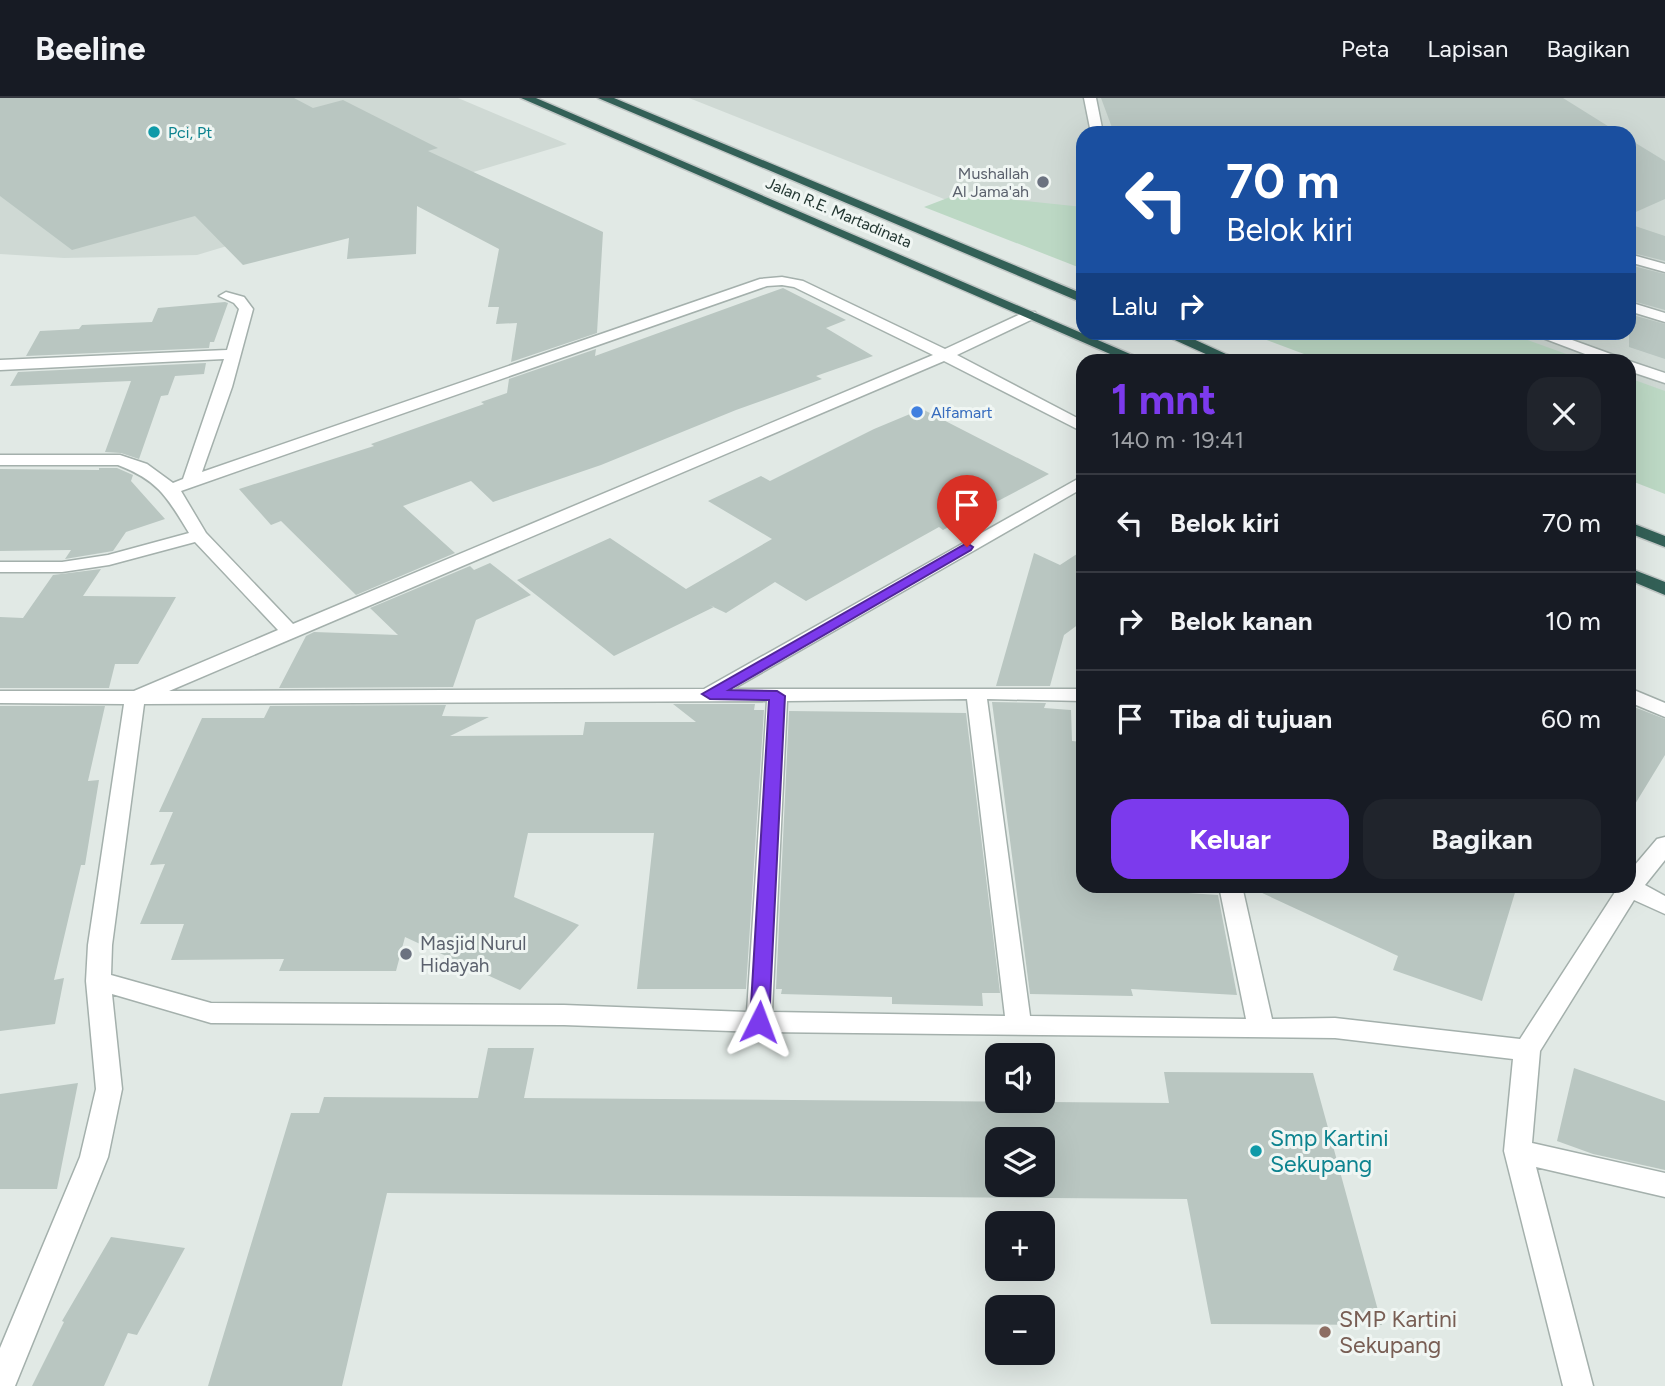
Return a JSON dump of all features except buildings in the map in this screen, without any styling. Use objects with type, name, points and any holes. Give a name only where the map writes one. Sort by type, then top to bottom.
[{"type":"highway","name":"Jalan R.E. Martadinata","points":[[527,98],[1076,335]]},
{"type":"highway","name":"Jalan R.E. Martadinata","points":[[604,98],[1076,296]]},
{"type":"highway","name":"Jalan R.E. Martadinata","points":[[1089,340],[1122,354]]},
{"type":"highway","points":[[1183,340],[1217,354]]},
{"type":"highway","points":[[1636,530],[1665,542]]},
{"type":"highway","points":[[1636,576],[1665,589]]},
{"type":"street","points":[[1090,98],[1096,126]]},
{"type":"street","points":[[1636,260],[1665,268]]},
{"type":"street","points":[[171,489],[765,282],[798,284],[944,355],[1076,424]]},
{"type":"street","points":[[191,482],[228,378],[246,309],[239,300],[226,296]]},
{"type":"street","points":[[1636,308],[1665,318]]},
{"type":"street","points":[[135,698],[944,355],[1030,315]]},
{"type":"street","points":[[1557,340],[1597,354]]},
{"type":"street","points":[[0,365],[233,354]]},
{"type":"street","points":[[1636,368],[1665,378]]},
{"type":"street","points":[[0,460],[120,460],[141,468],[171,489],[199,536],[291,633]]},
{"type":"street","points":[[710,694],[1076,485]]},
{"type":"street","points":[[0,567],[62,566],[109,560],[199,536]]},
{"type":"street","points":[[976,693],[1019,1025]]},
{"type":"street","points":[[0,697],[1076,695]]},
{"type":"street","points":[[759,1022],[777,696]]},
{"type":"street","points":[[1636,697],[1665,710]]},
{"type":"street","points":[[0,1385],[94,1157],[110,1089],[98,981],[100,945],[135,698]]},
{"type":"street","points":[[1636,880],[1665,845]]},
{"type":"street","points":[[1636,890],[1665,906]]},
{"type":"street","points":[[1238,893],[1261,1029]]},
{"type":"street","points":[[1578,1386],[1518,1151],[1527,1051],[1626,893]]},
{"type":"street","points":[[98,981],[211,1013],[564,1015],[759,1022],[1335,1028],[1527,1051]]},
{"type":"street","points":[[1518,1151],[1665,1185]]},
{"type":"shaded area","points":[[0,98],[458,98],[567,144],[197,255],[64,258],[0,254]]},
{"type":"shaded area","points":[[689,98],[1665,98],[1665,483],[1636,472],[1636,354],[1338,354],[1301,340],[1636,340],[1636,126],[1076,126],[1076,251]]},
{"type":"green space","points":[[958,194],[1076,206],[1076,266],[924,207]]},
{"type":"green space","points":[[1267,340],[1527,340],[1566,354],[1304,354]]},
{"type":"green space","points":[[1636,381],[1665,391],[1665,494],[1636,483]]},
{"type":"place","name":"Pci, Pt","points":[[154,132]]},
{"type":"place","name":"Mushallah Al Jama'ah","points":[[1043,182]]},
{"type":"place","name":"Alfamart","points":[[917,412]]},
{"type":"place","name":"Masjid Nurul Hidayah","points":[[406,954]]},
{"type":"place","name":"Smp Kartini Sekupang","points":[[1256,1151]]},
{"type":"place","name":"SMP Kartini Sekupang","points":[[1325,1332]]},
{"type":"route","points":[[759,1022],[777,696],[710,694],[967,547]]}]
